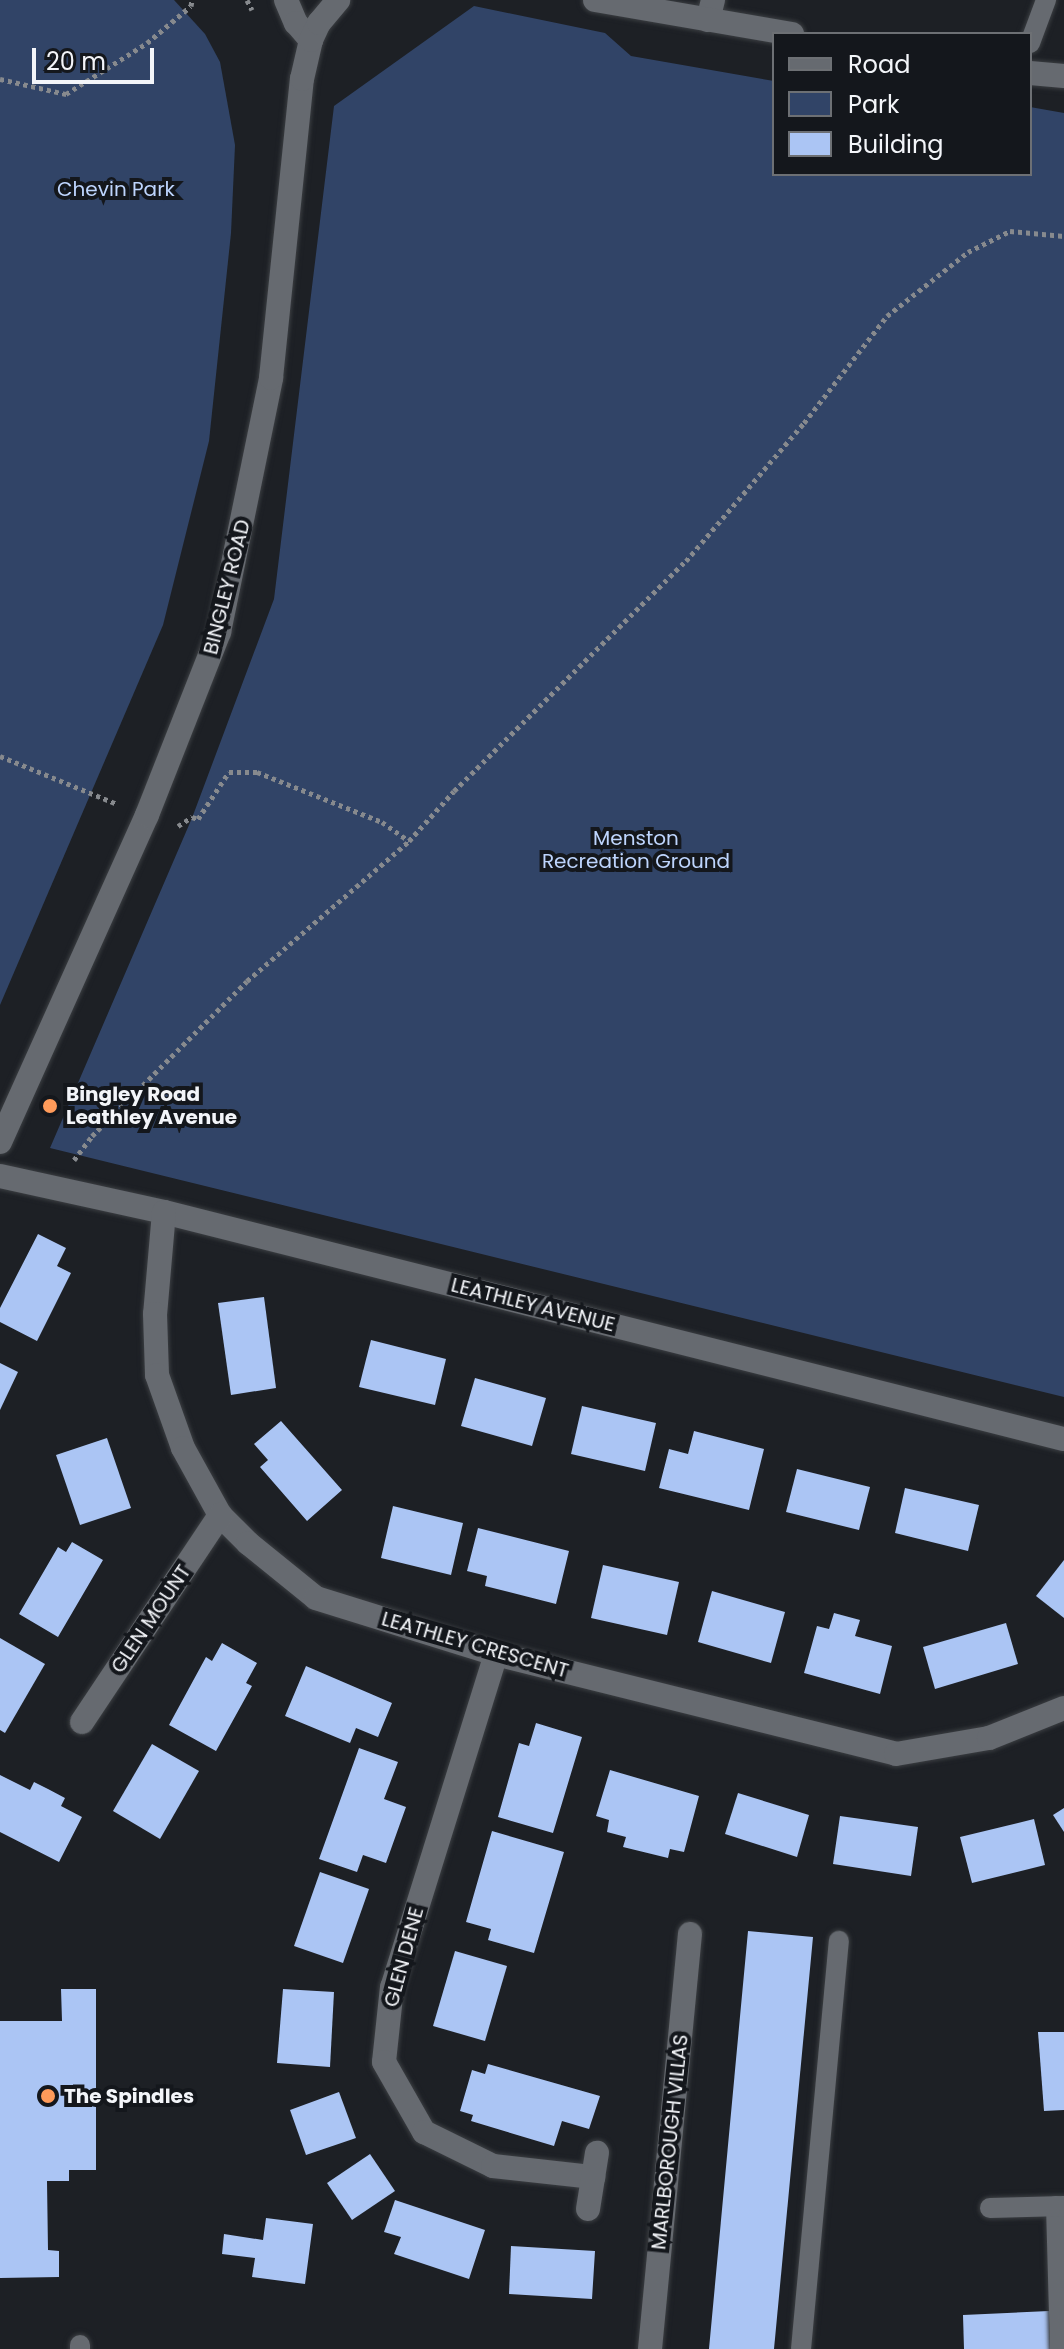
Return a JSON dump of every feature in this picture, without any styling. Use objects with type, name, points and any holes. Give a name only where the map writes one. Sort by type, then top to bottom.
[{"type":"street","points":[[286,0],[296,23],[311,40],[338,0]]},
{"type":"street","points":[[595,0],[711,10],[785,32]]},
{"type":"street","name":"BINGLEY ROAD","points":[[0,1142],[147,815],[200,688],[219,632],[271,378],[299,101],[311,40]]},
{"type":"street","points":[[1032,73],[1064,76]]},
{"type":"street","name":"LEATHLEY AVENUE","points":[[0,1176],[52,1190],[164,1212],[1064,1439]]},
{"type":"street","name":"LEATHLEY CRESCENT","points":[[164,1212],[155,1314],[157,1375],[183,1448],[220,1515],[248,1543],[316,1598],[496,1654],[896,1754],[989,1738],[1064,1708]]},
{"type":"street","name":"GLEN MOUNT","points":[[82,1722],[220,1515]]},
{"type":"street","name":"GLEN DENE","points":[[496,1654],[392,1987],[384,2062],[424,2132],[493,2166],[593,2177]]},
{"type":"street","name":"MARLBOROUGH VILLAS","points":[[650,2349],[690,1934]]},
{"type":"street","points":[[588,2209],[597,2153]]},
{"type":"lane","points":[[1032,38],[1046,0]]},
{"type":"lane","points":[[801,2349],[839,1941]]},
{"type":"lane","points":[[990,2208],[1060,2206],[1060,2349]]},
{"type":"path","points":[[0,79],[66,94],[147,43],[186,11],[192,0]]},
{"type":"path","points":[[52,1190],[92,1136],[247,981],[409,841],[454,791],[686,561],[804,423],[887,316],[968,252],[1010,231],[1064,236]]},
{"type":"path","points":[[0,756],[113,802]]},
{"type":"path","points":[[179,826],[192,817],[198,819],[229,772],[257,772],[382,822],[409,841]]},
{"type":"green space","name":"Chevin Park","points":[[0,0],[174,0],[205,34],[220,62],[235,145],[231,233],[209,441],[163,625],[0,1005]]},
{"type":"green space","name":"Menston Recreation Ground","points":[[474,6],[605,33],[631,56],[772,81],[772,176],[1032,176],[1032,107],[1064,113],[1064,1397],[50,1148],[192,818],[274,599],[334,106]]},
{"type":"building","points":[[38,1234],[66,1248],[57,1266],[71,1273],[37,1341],[0,1322],[0,1308]]},
{"type":"building","points":[[264,1297],[276,1388],[231,1395],[218,1303]]},
{"type":"building","points":[[371,1340],[446,1359],[435,1405],[359,1387]]},
{"type":"building","points":[[0,1363],[18,1372],[0,1410]]},
{"type":"building","points":[[475,1378],[546,1398],[532,1446],[461,1426]]},
{"type":"building","points":[[582,1406],[656,1423],[645,1471],[571,1454]]},
{"type":"building","points":[[281,1421],[342,1490],[307,1521],[260,1467],[268,1460],[254,1444]]},
{"type":"building","points":[[694,1431],[764,1449],[749,1510],[659,1488],[669,1449],[688,1454]]},
{"type":"building","points":[[107,1438],[131,1508],[80,1525],[56,1455]]},
{"type":"building","points":[[797,1469],[870,1487],[859,1530],[786,1512]]},
{"type":"building","points":[[905,1488],[979,1505],[968,1551],[895,1533]]},
{"type":"building","points":[[393,1506],[463,1523],[451,1575],[381,1558]]},
{"type":"building","points":[[478,1528],[569,1551],[556,1604],[485,1586],[487,1576],[467,1571]]},
{"type":"building","points":[[72,1542],[103,1560],[58,1637],[19,1614],[58,1547],[66,1552]]},
{"type":"building","points":[[1064,1560],[1064,1618],[1036,1596]]},
{"type":"building","points":[[603,1565],[679,1582],[667,1635],[591,1618]]},
{"type":"building","points":[[712,1591],[785,1612],[771,1663],[698,1642]]},
{"type":"building","points":[[834,1613],[860,1620],[855,1636],[892,1646],[880,1694],[804,1673],[817,1626],[829,1629]]},
{"type":"building","points":[[1006,1623],[1018,1664],[935,1689],[923,1647]]},
{"type":"building","points":[[0,1638],[45,1664],[5,1733],[0,1730]]},
{"type":"building","points":[[222,1643],[257,1663],[246,1683],[252,1686],[216,1751],[169,1725],[206,1657],[212,1661]]},
{"type":"building","points":[[306,1666],[392,1703],[378,1737],[356,1728],[350,1743],[285,1716]]},
{"type":"building","points":[[536,1723],[582,1737],[553,1833],[498,1817],[519,1743],[529,1746]]},
{"type":"building","points":[[152,1744],[199,1771],[160,1839],[113,1811]]},
{"type":"building","points":[[359,1748],[398,1762],[384,1799],[406,1807],[386,1863],[363,1855],[357,1872],[319,1859]]},
{"type":"building","points":[[610,1770],[699,1796],[684,1852],[670,1849],[668,1858],[623,1847],[626,1837],[607,1832],[609,1820],[596,1816]]},
{"type":"building","points":[[0,1775],[30,1790],[34,1782],[48,1789],[65,1798],[61,1806],[82,1817],[59,1862],[0,1832]]},
{"type":"building","points":[[738,1793],[809,1815],[797,1857],[725,1834]]},
{"type":"building","points":[[1064,1808],[1064,1832],[1053,1815]]},
{"type":"building","points":[[840,1816],[918,1827],[911,1876],[833,1864]]},
{"type":"building","points":[[1034,1819],[1045,1865],[972,1883],[960,1837]]},
{"type":"building","points":[[492,1831],[564,1852],[534,1953],[488,1940],[491,1929],[466,1922]]},
{"type":"building","points":[[320,1872],[369,1889],[343,1963],[294,1946]]},
{"type":"building","points":[[748,1931],[813,1937],[774,2349],[709,2349]]},
{"type":"building","points":[[455,1951],[507,1966],[485,2041],[433,2026]]},
{"type":"building","name":"The Spindles","points":[[61,1989],[96,1989],[96,2170],[69,2170],[69,2181],[47,2181],[48,2250],[59,2251],[59,2277],[0,2278],[0,2021],[62,2021]]},
{"type":"building","points":[[283,1989],[334,1992],[330,2067],[277,2063]]},
{"type":"building","points":[[1038,2032],[1064,2032],[1064,2110],[1044,2111]]},
{"type":"building","points":[[488,2064],[600,2096],[589,2129],[562,2121],[554,2146],[471,2121],[473,2115],[460,2111],[472,2070],[485,2074]]},
{"type":"building","points":[[339,2092],[356,2138],[306,2155],[290,2110]]},
{"type":"building","points":[[370,2154],[395,2191],[352,2220],[327,2183]]},
{"type":"building","points":[[395,2200],[485,2230],[469,2279],[394,2254],[401,2237],[384,2232]]},
{"type":"building","points":[[266,2218],[313,2224],[305,2284],[252,2277],[255,2258],[222,2254],[224,2234],[263,2240]]},
{"type":"building","points":[[511,2246],[595,2251],[592,2299],[509,2294]]},
{"type":"building","points":[[1049,2311],[1050,2349],[964,2349],[963,2315]]},
{"type":"place","name":"Bingley Road Leathley Avenue","points":[[50,1106]]},
{"type":"place","name":"The Spindles","points":[[48,2096]]}]
